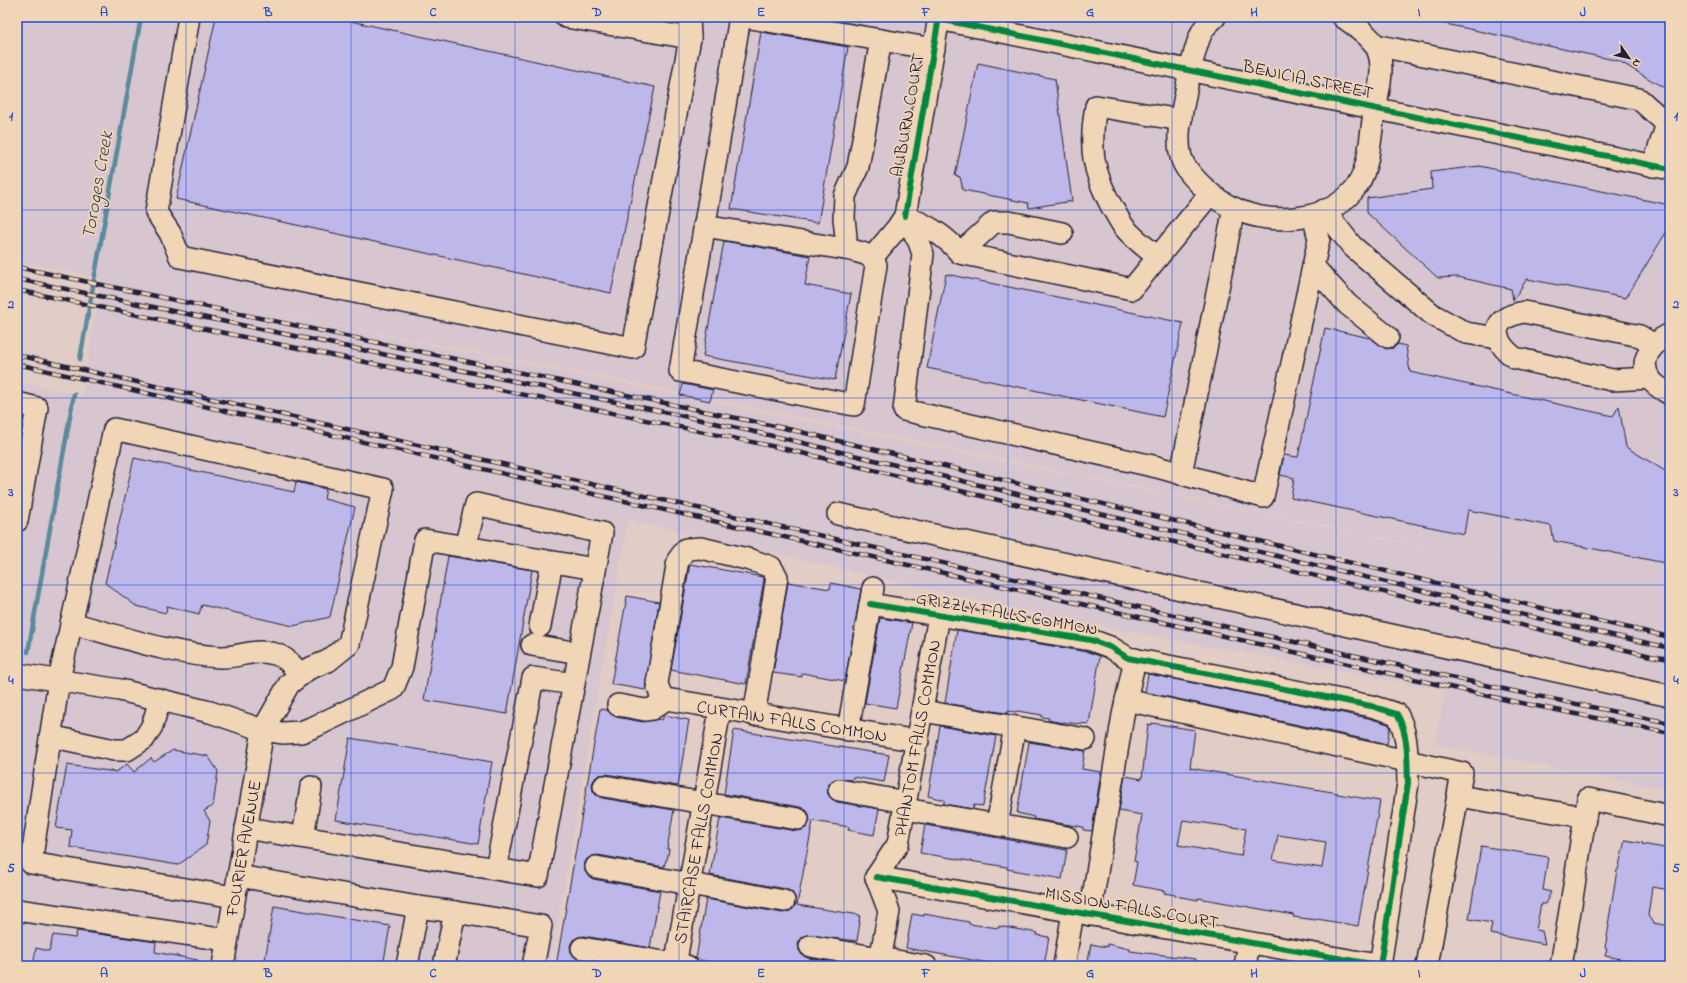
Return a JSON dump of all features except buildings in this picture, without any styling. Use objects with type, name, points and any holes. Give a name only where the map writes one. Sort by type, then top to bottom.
[{"type":"street","points":[[189,17],[156,212],[170,233],[180,257],[633,348],[690,38],[690,17]]},
{"type":"street","points":[[566,17],[690,38]]},
{"type":"street","points":[[704,226],[845,248],[868,255],[872,258],[876,265],[854,405],[680,371],[704,226],[740,17]]},
{"type":"street","points":[[745,17],[934,49]]},
{"type":"street","points":[[1215,17],[1202,32],[1190,71],[1180,120],[1179,145],[1182,159],[1192,176],[1210,194],[1234,208],[1261,217],[1285,218],[1318,213],[1338,204],[1354,191],[1364,173],[1380,77],[1380,58],[1375,45],[1367,35],[1344,17]]},
{"type":"street","name":"BENICIA STREET","points":[[939,18],[1661,167]]},
{"type":"street","name":"AUBURN COURT","points":[[905,216],[939,18]]},
{"type":"street","points":[[845,248],[846,237],[844,196],[858,167],[881,40]]},
{"type":"street","points":[[1375,45],[1639,99],[1668,123],[1661,167]]},
{"type":"street","points":[[1158,257],[1137,240],[1124,226],[1102,190],[1096,174],[1092,149],[1092,132],[1096,106],[1180,120]]},
{"type":"street","points":[[905,216],[929,226],[951,243],[960,253],[1132,289],[1210,194]]},
{"type":"street","points":[[1181,474],[1234,208]]},
{"type":"street","points":[[905,216],[919,242],[923,254],[904,410],[1158,467],[1263,497],[1319,239],[1318,213]]},
{"type":"street","points":[[1318,213],[1352,246],[1433,315],[1466,333],[1498,338]]},
{"type":"street","points":[[872,258],[905,216]]},
{"type":"street","points":[[960,253],[994,222],[1009,222],[1062,233]]},
{"type":"street","points":[[1313,266],[1347,304],[1388,336]]},
{"type":"street","points":[[1650,378],[1612,380],[1515,358],[1505,351],[1499,342],[1498,329],[1501,320],[1512,314],[1524,312],[1662,340]]},
{"type":"street","points":[[1662,340],[1648,350],[1646,366],[1650,378],[1659,388],[1670,394]]},
{"type":"street","points":[[17,403],[38,408],[24,445],[17,521]]},
{"type":"street","name":"FOURIER AVENUE","points":[[71,623],[114,430],[383,489],[349,644],[328,661],[308,669],[289,684],[263,730],[223,966]]},
{"type":"street","points":[[246,828],[538,876],[602,533],[476,504],[465,546]]},
{"type":"street","points":[[838,514],[1670,696]]},
{"type":"street","points":[[17,674],[120,690],[210,712],[263,730],[282,734],[301,732],[393,689],[402,666],[425,540],[595,569]]},
{"type":"street","points":[[618,705],[645,710],[652,709],[666,699],[660,694],[657,683],[678,560],[686,549],[701,548],[751,560],[771,567],[777,577],[754,715]]},
{"type":"street","points":[[540,626],[552,562]]},
{"type":"street","name":"GRIZZLY FALLS COMMON","points":[[848,730],[872,596],[939,616],[1091,640],[1110,647],[1128,658],[1371,706],[1398,714],[1403,724],[1407,762]]},
{"type":"street","name":"PHANTOM FALLS COMMON","points":[[876,877],[898,844],[918,741],[939,616]]},
{"type":"street","points":[[234,897],[31,863],[59,680],[71,623],[175,651],[222,657],[262,651],[276,654],[287,660],[301,675]]},
{"type":"street","points":[[532,644],[579,654]]},
{"type":"street","points":[[1064,966],[1082,914],[1135,659]]},
{"type":"street","points":[[496,869],[533,678],[574,684]]},
{"type":"street","name":"CURTAIN FALLS COMMON","points":[[666,699],[720,710],[918,741]]},
{"type":"street","points":[[50,736],[114,750],[127,750],[144,739],[152,726],[160,700]]},
{"type":"street","points":[[1126,700],[1462,773],[1427,966]]},
{"type":"street","name":"STAIRCASE FALLS COMMON","points":[[679,965],[690,883],[720,710]]},
{"type":"street","points":[[923,711],[1084,739]]},
{"type":"street","points":[[997,825],[1015,727]]},
{"type":"street","points":[[1382,966],[1408,783],[1407,762]]},
{"type":"street","points":[[604,786],[798,819]]},
{"type":"street","points":[[303,837],[311,787]]},
{"type":"street","points":[[839,790],[997,825],[1067,837]]},
{"type":"street","points":[[1458,796],[1585,817]]},
{"type":"street","points":[[1561,966],[1588,800],[1670,816]]},
{"type":"street","points":[[596,867],[784,901]]},
{"type":"street","points":[[238,876],[418,907],[541,926],[533,966]]},
{"type":"street","points":[[876,877],[889,910],[879,962]]},
{"type":"street","name":"MISSION FALLS COURT","points":[[876,877],[1382,966]]},
{"type":"street","points":[[407,966],[418,907]]},
{"type":"street","points":[[17,910],[227,940]]},
{"type":"street","points":[[444,966],[455,912]]},
{"type":"street","points":[[1245,966],[1249,943]]},
{"type":"street","points":[[810,946],[879,962],[926,966]]},
{"type":"street","points":[[582,948],[679,965]]},
{"type":"shaded area","points":[[17,17],[1670,17],[1670,790],[1435,745],[1445,690],[1051,617],[628,520],[550,966],[17,966],[17,382],[82,396],[101,278],[17,261]],"holes":[[[195,297],[655,387],[1617,586]]]},
{"type":"waterway","name":"Toroges Creek","points":[[80,359],[141,17]]},
{"type":"waterway","name":"Toroges Creek","points":[[28,652],[74,394]]},
{"type":"waterway","name":"Toroges Creek","points":[[17,710],[19,698]]},
{"type":"railway","points":[[17,267],[784,428],[1575,616],[1670,637]]},
{"type":"railway","points":[[17,279],[674,414],[782,438],[1571,626],[1670,648]]},
{"type":"railway","points":[[17,290],[781,448],[1651,656],[1670,659]]},
{"type":"railway","points":[[17,355],[1508,690],[1670,723]]},
{"type":"railway","points":[[17,364],[1507,700],[1670,733]]},
{"type":"cycle path","points":[[905,216],[939,17]]},
{"type":"cycle path","points":[[939,19],[1670,169]]},
{"type":"cycle path","points":[[870,604],[1091,640],[1110,647],[1128,658],[1371,706],[1397,714],[1404,730],[1408,783],[1380,966]]},
{"type":"cycle path","points":[[876,877],[1383,966]]}]
